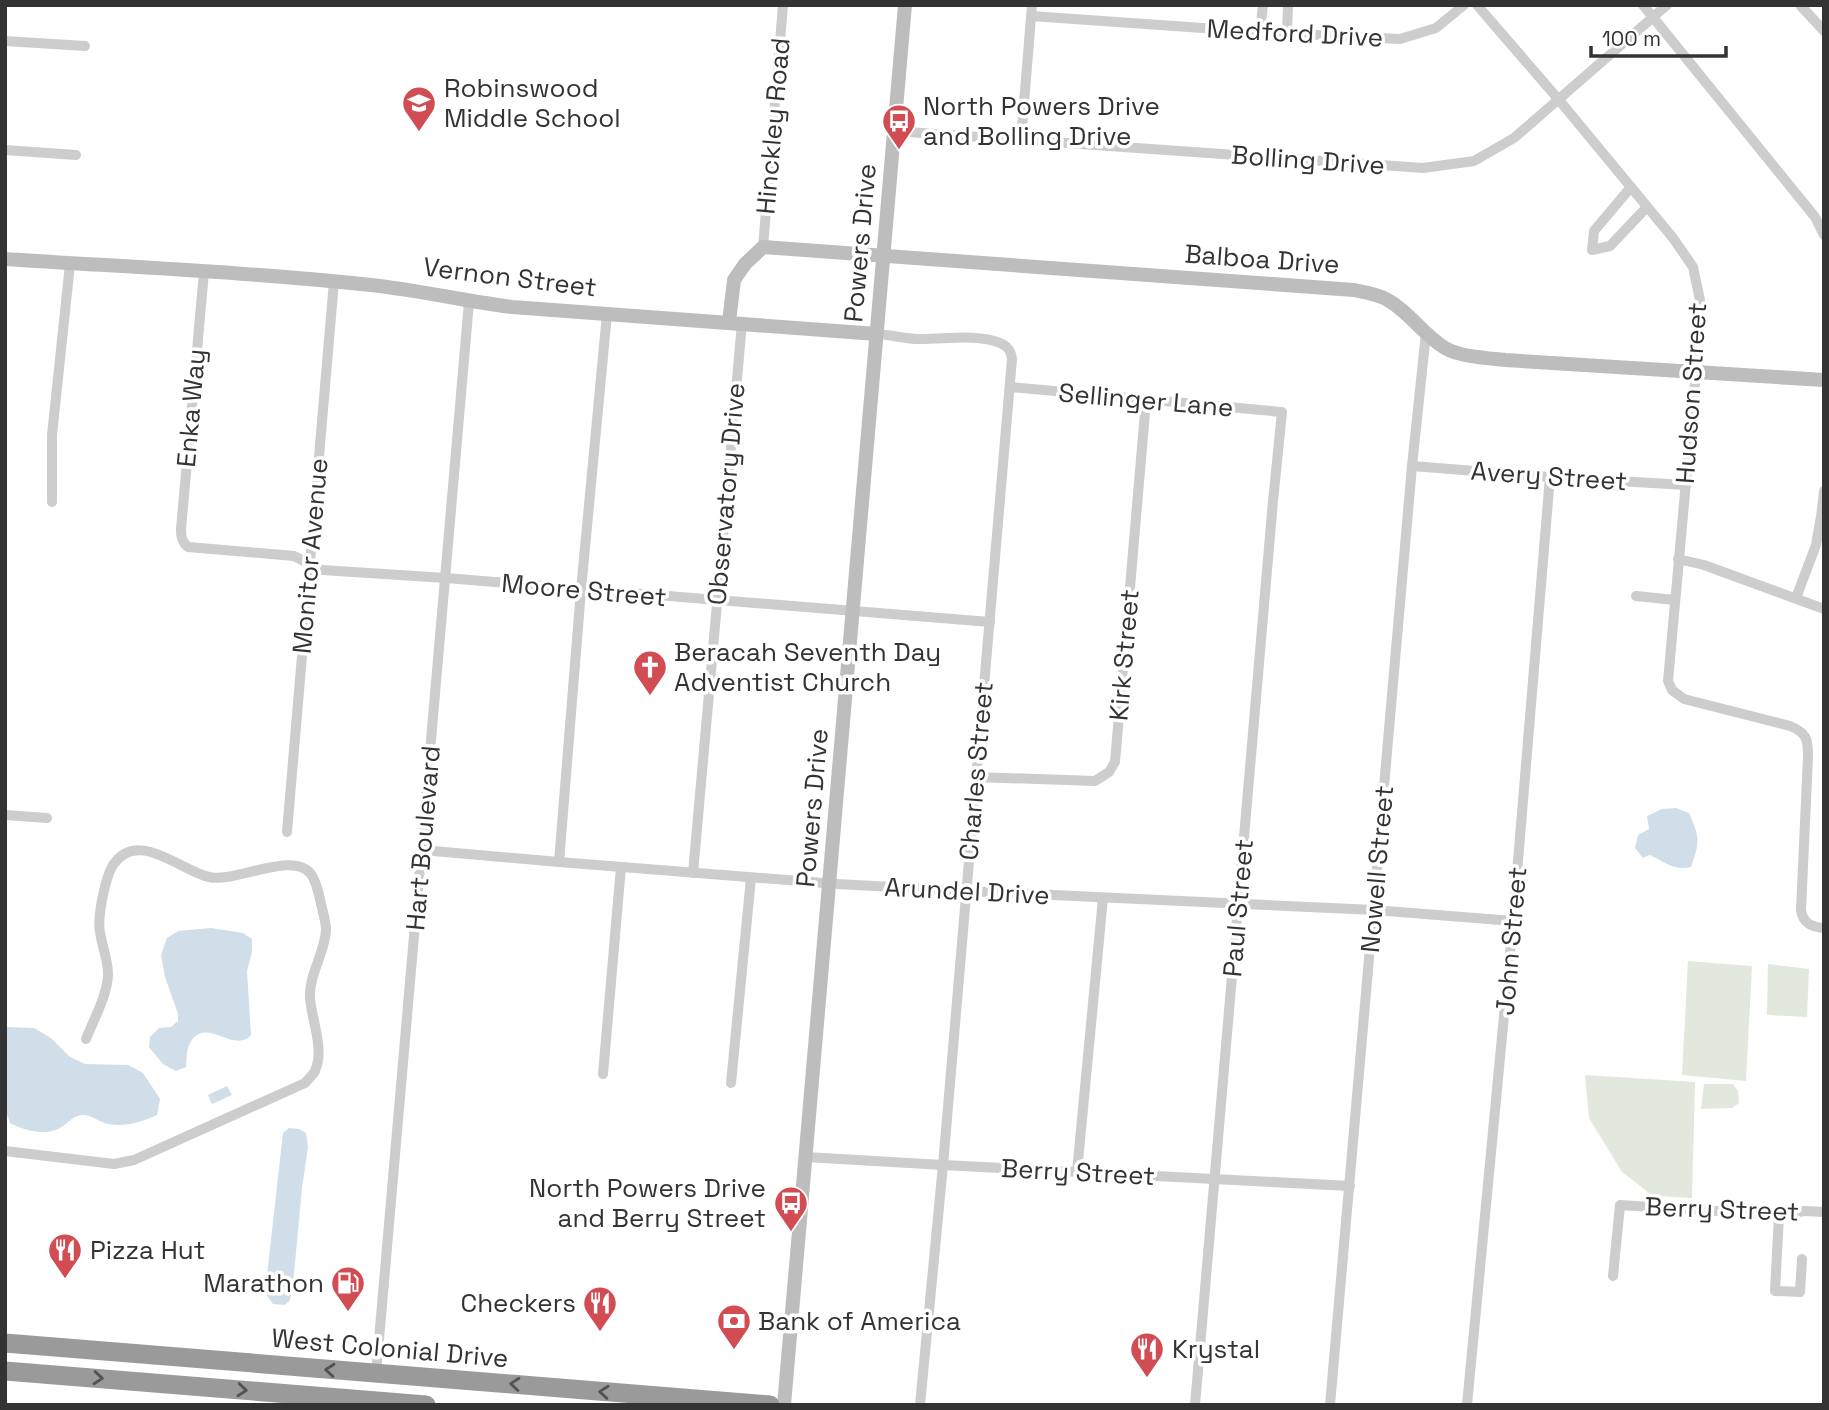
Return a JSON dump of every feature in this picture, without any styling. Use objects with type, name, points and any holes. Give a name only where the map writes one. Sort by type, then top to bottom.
[{"type":"highway","name":"West Colonial Drive","points":[[5,1343],[770,1405]]},
{"type":"highway","points":[[5,1360],[22,1359],[40,1346]]},
{"type":"highway","points":[[51,1375],[73,1362],[142,1354]]},
{"type":"highway","name":"West Colonial Drive","points":[[5,1371],[373,1403],[426,1405]]},
{"type":"highway","points":[[278,1393],[361,1385],[376,1374]]},
{"type":"highway","points":[[373,1403],[390,1389],[471,1381]]},
{"type":"street","name":"Hinckley Road","points":[[763,247],[783,5]]},
{"type":"street","name":"Powers Drive","points":[[784,1405],[905,5]]},
{"type":"street","points":[[1260,32],[1263,5]]},
{"type":"street","points":[[1287,33],[1288,5]]},
{"type":"street","name":"Medford Drive","points":[[1032,10],[1260,32],[1400,39],[1436,28],[1464,5]]},
{"type":"street","name":"Hudson Street","points":[[1477,5],[1631,187],[1693,267],[1700,300],[1696,371],[1668,681],[1672,690],[1684,699],[1790,726],[1801,730],[1808,741],[1801,910],[1802,918],[1806,922],[1815,928],[1822,928]]},
{"type":"street","points":[[1643,5],[1815,217],[1824,235]]},
{"type":"street","name":"Bolling Drive","points":[[894,131],[1423,167],[1474,161],[1514,138],[1667,5]]},
{"type":"street","points":[[1800,5],[1824,31]]},
{"type":"street","points":[[1021,140],[1032,10]]},
{"type":"street","points":[[5,41],[85,46]]},
{"type":"street","points":[[5,150],[76,155]]},
{"type":"street","points":[[1631,187],[1594,231],[1592,250],[1611,246],[1647,207]]},
{"type":"street","name":"Balboa Drive","points":[[763,247],[1354,290],[1384,297],[1447,349],[1474,356],[1824,380]]},
{"type":"street","points":[[735,323],[734,280],[745,264],[763,247]]},
{"type":"street","name":"Vernon Street","points":[[5,259],[334,281],[524,308],[916,339],[981,339],[1002,343],[1007,347]]},
{"type":"street","points":[[52,502],[51,435],[70,264]]},
{"type":"street","name":"Enka Way","points":[[184,543],[181,529],[204,272]]},
{"type":"street","name":"Monitor Avenue","points":[[287,832],[334,281]]},
{"type":"street","name":"Hart Boulevard","points":[[376,1374],[469,302]]},
{"type":"street","points":[[559,862],[607,314]]},
{"type":"street","name":"Observatory Drive","points":[[693,873],[717,601],[735,323]]},
{"type":"street","name":"Nowell Street","points":[[1331,1405],[1412,466],[1426,333]]},
{"type":"street","name":"Charles Street","points":[[920,1405],[1010,387],[1012,359],[1007,347]]},
{"type":"street","name":"Sellinger Lane","points":[[1010,387],[1282,412]]},
{"type":"street","name":"Kirk Street","points":[[975,777],[1095,781],[1109,772],[1115,762],[1146,401]]},
{"type":"street","name":"Paul Street","points":[[1195,1405],[1282,412]]},
{"type":"street","name":"Avery Street","points":[[1412,466],[1686,485]]},
{"type":"street","name":"John Street","points":[[1467,1405],[1513,921],[1550,477]]},
{"type":"street","points":[[1796,598],[1816,545],[1824,491]]},
{"type":"street","name":"Moore Street","points":[[184,543],[188,547],[196,548],[294,556],[322,570],[990,622]]},
{"type":"street","points":[[1678,559],[1704,565],[1824,609]]},
{"type":"street","points":[[1636,596],[1675,600]]},
{"type":"street","points":[[5,815],[47,818]]},
{"type":"street","points":[[5,1151],[114,1164],[134,1160],[305,1083],[315,1071],[318,1054],[310,997],[311,982],[326,928],[317,884],[310,872],[301,866],[289,864],[223,877],[210,877],[153,852],[140,850],[125,854],[114,864],[99,914],[99,930],[108,973],[107,986],[86,1039]]},
{"type":"street","name":"Arundel Drive","points":[[422,850],[751,878],[1374,910],[1513,921]]},
{"type":"street","points":[[603,1074],[621,867]]},
{"type":"street","points":[[731,1083],[751,878]]},
{"type":"street","points":[[1077,1172],[1103,898]]},
{"type":"street","name":"Berry Street","points":[[806,1157],[1350,1186]]},
{"type":"street","name":"Berry Street","points":[[1613,1276],[1620,1205],[1779,1214],[1824,1212]]},
{"type":"street","points":[[1779,1214],[1775,1291],[1800,1292],[1802,1259]]},
{"type":"shaded area","points":[[1676,808],[1689,813],[1697,834],[1696,852],[1691,867],[1675,867],[1650,855],[1643,858],[1635,848],[1638,835],[1649,829],[1647,816],[1662,809]]},
{"type":"shaded area","points":[[211,928],[243,933],[252,939],[247,971],[251,1035],[236,1041],[210,1033],[195,1036],[188,1047],[186,1067],[176,1071],[163,1064],[149,1047],[150,1037],[159,1028],[171,1027],[178,1021],[161,955],[167,938],[178,931]]},
{"type":"shaded area","points":[[1688,961],[1752,966],[1746,1081],[1682,1075]]},
{"type":"shaded area","points":[[1768,964],[1809,969],[1807,1017],[1767,1015]]},
{"type":"shaded area","points":[[5,1027],[34,1028],[51,1038],[70,1057],[85,1064],[128,1065],[143,1073],[160,1099],[157,1115],[121,1125],[108,1124],[82,1115],[57,1129],[44,1132],[10,1123],[5,1108]]},
{"type":"shaded area","points":[[1585,1075],[1695,1082],[1692,1198],[1653,1196],[1622,1172],[1589,1118]]},
{"type":"shaded area","points":[[1704,1084],[1733,1084],[1738,1091],[1739,1103],[1732,1108],[1701,1109]]},
{"type":"shaded area","points":[[227,1086],[232,1095],[212,1104],[208,1095]]},
{"type":"shaded area","points":[[289,1128],[306,1133],[308,1147],[293,1284],[290,1300],[285,1305],[273,1304],[265,1293],[283,1133]]},
{"type":"place","name":"Robinswood Middle School","points":[[419,133]]},
{"type":"place","name":"North Powers Drive and Bolling Drive","points":[[899,151]]},
{"type":"place","name":"Beracah Seventh Day Adventist Church","points":[[650,697]]},
{"type":"place","name":"North Powers Drive and Berry Street","points":[[791,1233]]},
{"type":"place","name":"Pizza Hut","points":[[65,1280]]},
{"type":"place","name":"Marathon","points":[[348,1313]]},
{"type":"place","name":"Checkers","points":[[600,1333]]},
{"type":"place","name":"Bank of America","points":[[734,1351]]},
{"type":"place","name":"Krystal","points":[[1147,1379]]}]
